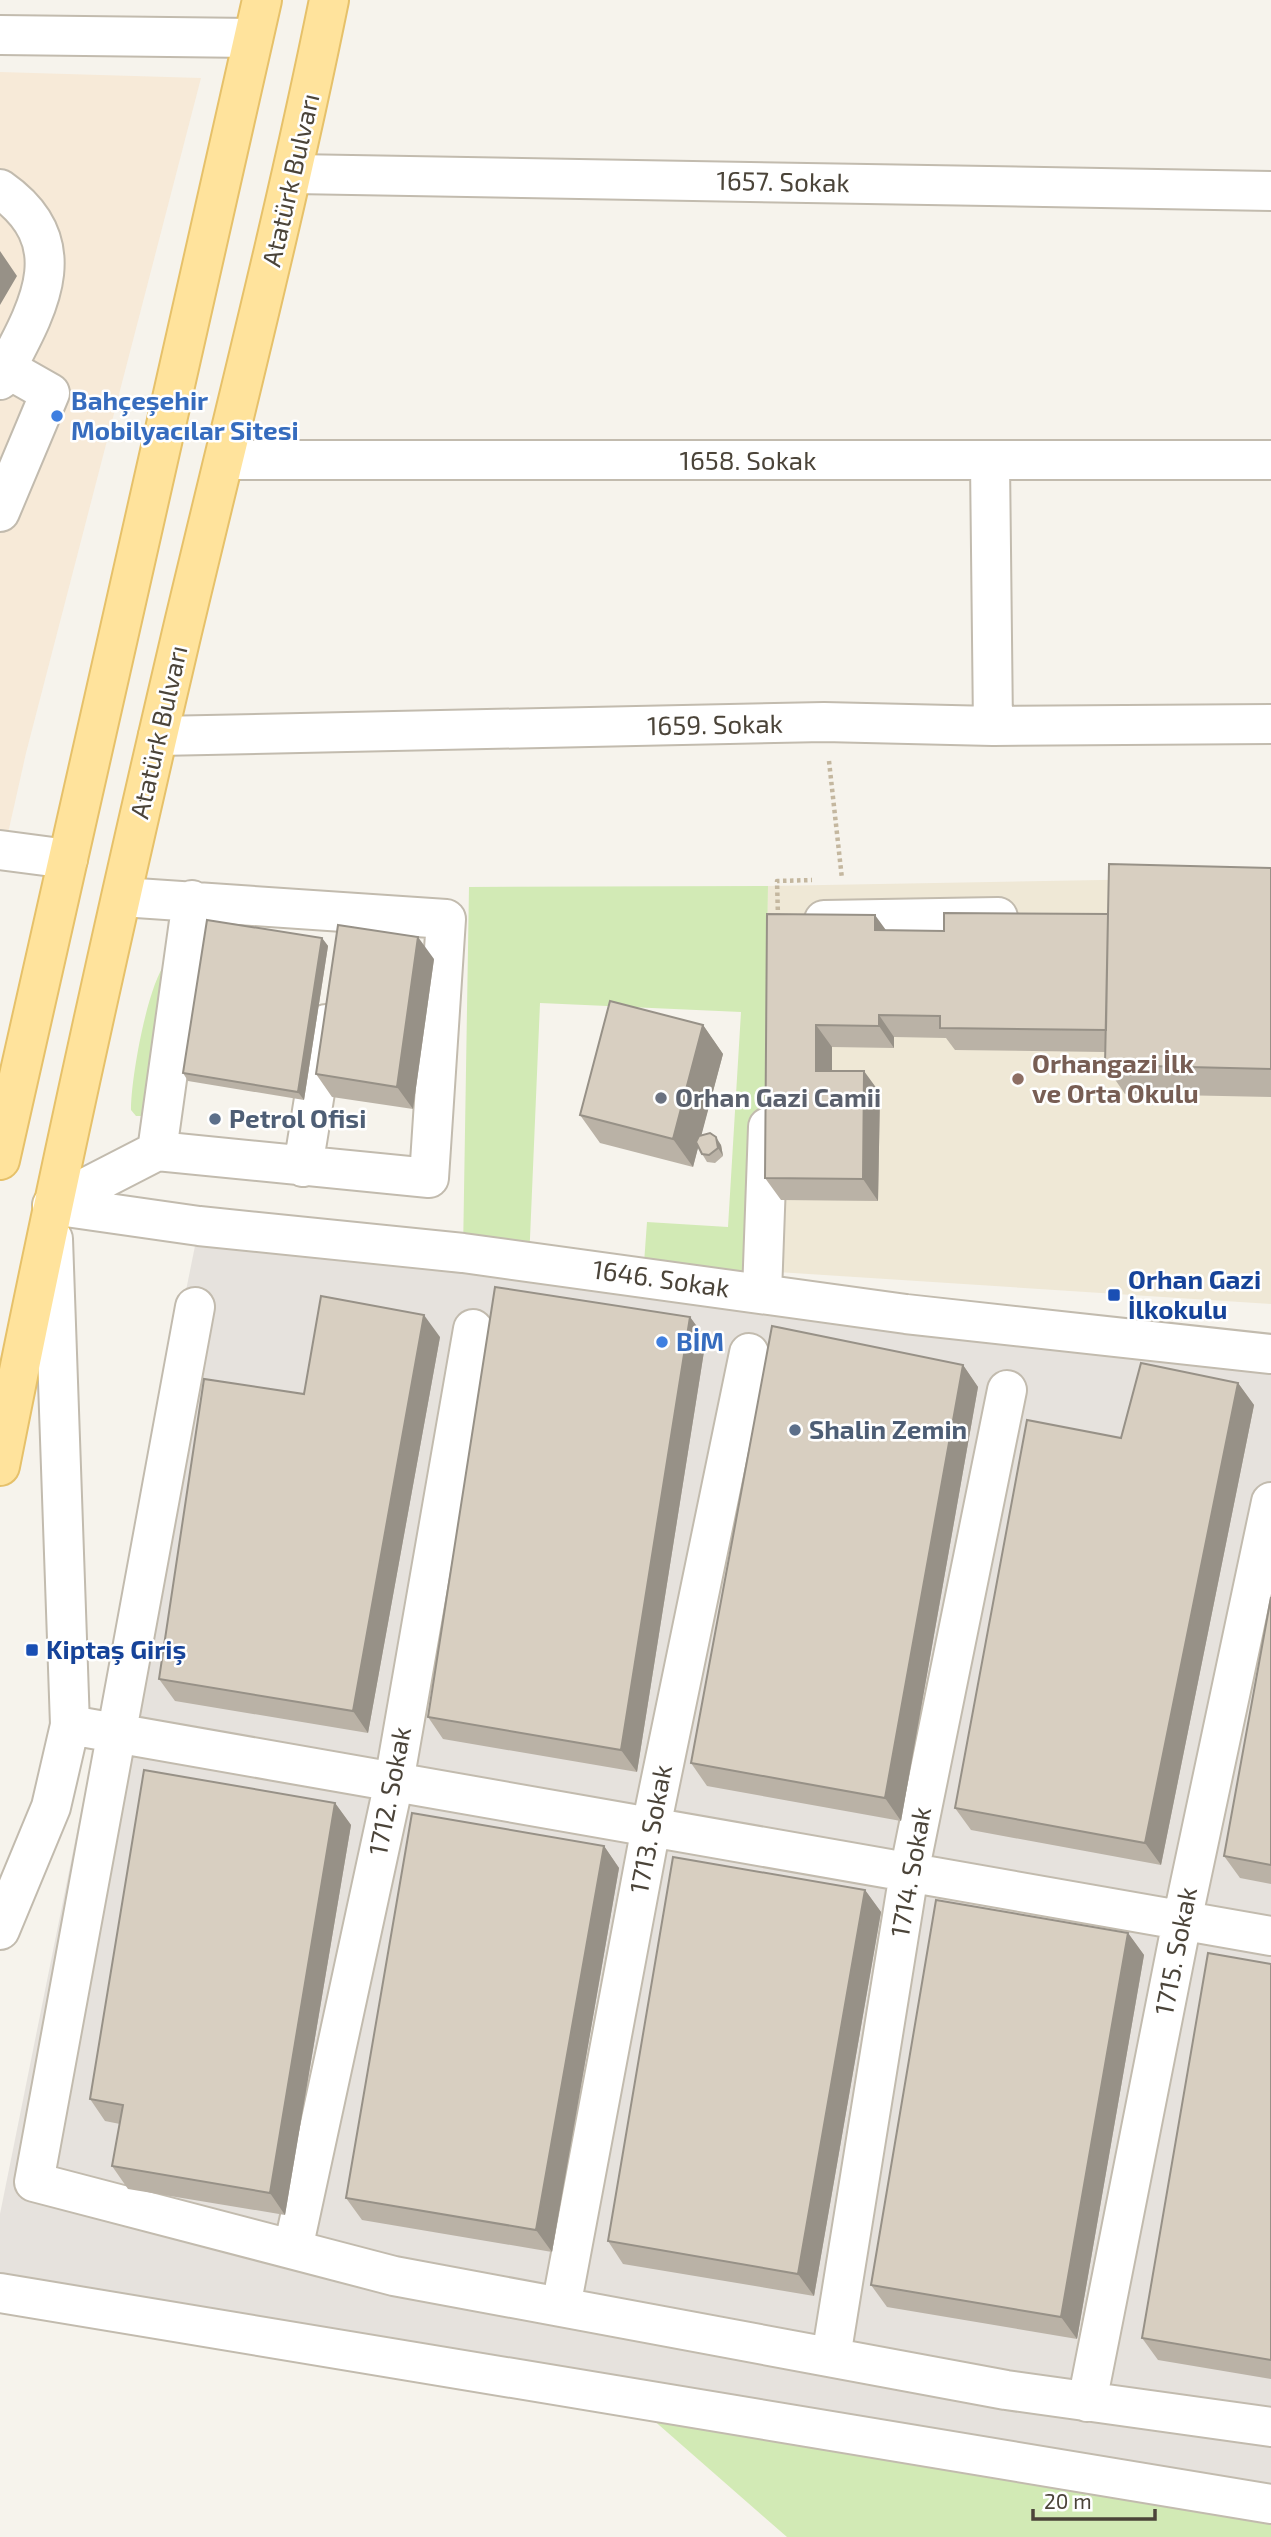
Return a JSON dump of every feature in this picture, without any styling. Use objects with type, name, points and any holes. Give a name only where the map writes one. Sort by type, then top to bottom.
[{"type":"main road","points":[[0,1160],[262,0]]},
{"type":"main road","name":"Atatürk Bulvarı","points":[[0,1466],[52,1205],[158,736],[294,174],[329,0]]},
{"type":"street","points":[[0,35],[253,38]]},
{"type":"street","name":"1657. Sokak","points":[[294,174],[1271,191]]},
{"type":"street","points":[[0,189],[33,222],[46,253],[47,270],[36,312],[3,374],[50,393],[0,512]]},
{"type":"street","name":"1658. Sokak","points":[[225,460],[1271,460]]},
{"type":"street","points":[[990,462],[993,726]]},
{"type":"street","name":"1659. Sokak","points":[[158,736],[824,722],[993,726],[1271,724]]},
{"type":"street","points":[[0,850],[68,859]]},
{"type":"street","points":[[0,1930],[48,1817],[70,1725],[52,1205],[157,1151],[429,1178],[446,919],[122,897]]},
{"type":"street","points":[[157,1151],[192,901]]},
{"type":"street","points":[[338,952],[345,911]]},
{"type":"street","points":[[778,920],[1037,916]]},
{"type":"street","points":[[303,1167],[332,992]]},
{"type":"street","points":[[761,1293],[770,1096]]},
{"type":"street","name":"1646. Sokak","points":[[52,1205],[199,1226],[463,1252],[906,1314],[1271,1354]]},
{"type":"street","points":[[195,1307],[34,2182],[394,2276],[1087,2402],[1271,2427]]},
{"type":"street","name":"1712. Sokak","points":[[293,2249],[394,1782],[473,1329]]},
{"type":"street","name":"1713. Sokak","points":[[561,2307],[651,1827],[749,1353]]},
{"type":"street","name":"1714. Sokak","points":[[831,2357],[909,1872],[1007,1390]]},
{"type":"street","name":"1715. Sokak","points":[[1087,2402],[1182,1921],[1271,1502]]},
{"type":"street","points":[[70,1725],[1271,1936]]},
{"type":"street","points":[[0,2293],[1271,2504]]},
{"type":"path","points":[[824,722],[844,879]]},
{"type":"path","points":[[777,881],[778,920]]},
{"type":"shaded area","name":"Bahçeşehir Mobilyacılar Sitesi","points":[[0,72],[201,78],[26,753],[0,869]]},
{"type":"shaded area","name":"Orhangazi İlk ve Orta Okulu","points":[[1271,877],[1271,1304],[762,1271],[768,886]]},
{"type":"shaded area","points":[[199,1226],[1271,1354],[1271,2514],[0,2293],[0,2214]]},
{"type":"green space","points":[[768,886],[762,1293],[643,1277],[647,1222],[728,1227],[741,1012],[540,1003],[529,1262],[463,1253],[469,887]]},
{"type":"green space","points":[[166,962],[144,1116],[136,1116],[131,1110],[141,1033],[153,991]]},
{"type":"green space","points":[[635,2404],[1271,2508],[1271,2537],[787,2537]]},
{"type":"building","points":[[1109,864],[1271,868],[1271,1069],[1105,1065]]},
{"type":"building","points":[[944,913],[1108,914],[1106,1030],[940,1028],[940,1016],[879,1015],[879,1026],[816,1025],[816,1071],[864,1071],[863,1179],[765,1178],[767,914],[875,915],[875,930],[944,931]]},
{"type":"building","points":[[207,920],[322,938],[298,1092],[183,1073]]},
{"type":"building","points":[[338,925],[418,937],[397,1087],[316,1074]]},
{"type":"building","points":[[610,1001],[703,1025],[673,1139],[580,1115]]},
{"type":"building","points":[[710,1133],[716,1137],[718,1148],[709,1155],[702,1154],[696,1142],[699,1136]]},
{"type":"building","points":[[495,1287],[690,1317],[621,1750],[428,1717]]},
{"type":"building","points":[[321,1296],[424,1315],[353,1711],[159,1679],[204,1379],[304,1394]]},
{"type":"building","points":[[772,1326],[963,1365],[885,1798],[691,1763]]},
{"type":"building","points":[[1141,1363],[1238,1383],[1145,1843],[955,1808],[1027,1420],[1121,1438]]},
{"type":"building","points":[[1271,1597],[1271,1865],[1224,1856]]},
{"type":"building","points":[[144,1770],[335,1803],[270,2193],[112,2166],[123,2105],[90,2099]]},
{"type":"building","points":[[412,1813],[604,1846],[536,2230],[346,2198]]},
{"type":"building","points":[[673,1857],[865,1890],[798,2274],[608,2241]]},
{"type":"building","points":[[936,1900],[1128,1933],[1061,2317],[871,2285]]},
{"type":"building","points":[[1208,1953],[1271,1964],[1271,2360],[1142,2338]]},
{"type":"place","name":"Bahçeşehir Mobilyacılar Sitesi","points":[[57,416]]},
{"type":"place","name":"Orhangazi İlk ve Orta Okulu","points":[[1018,1079]]},
{"type":"place","name":"Orhan Gazi Camii","points":[[661,1098]]},
{"type":"place","name":"Petrol Ofisi","points":[[215,1119]]},
{"type":"place","name":"Orhan Gazi İlkokulu","points":[[1114,1295]]},
{"type":"place","name":"BİM","points":[[662,1342]]},
{"type":"place","name":"Shalin Zemin","points":[[795,1430]]},
{"type":"place","name":"Kiptaş Giriş","points":[[32,1650]]}]
